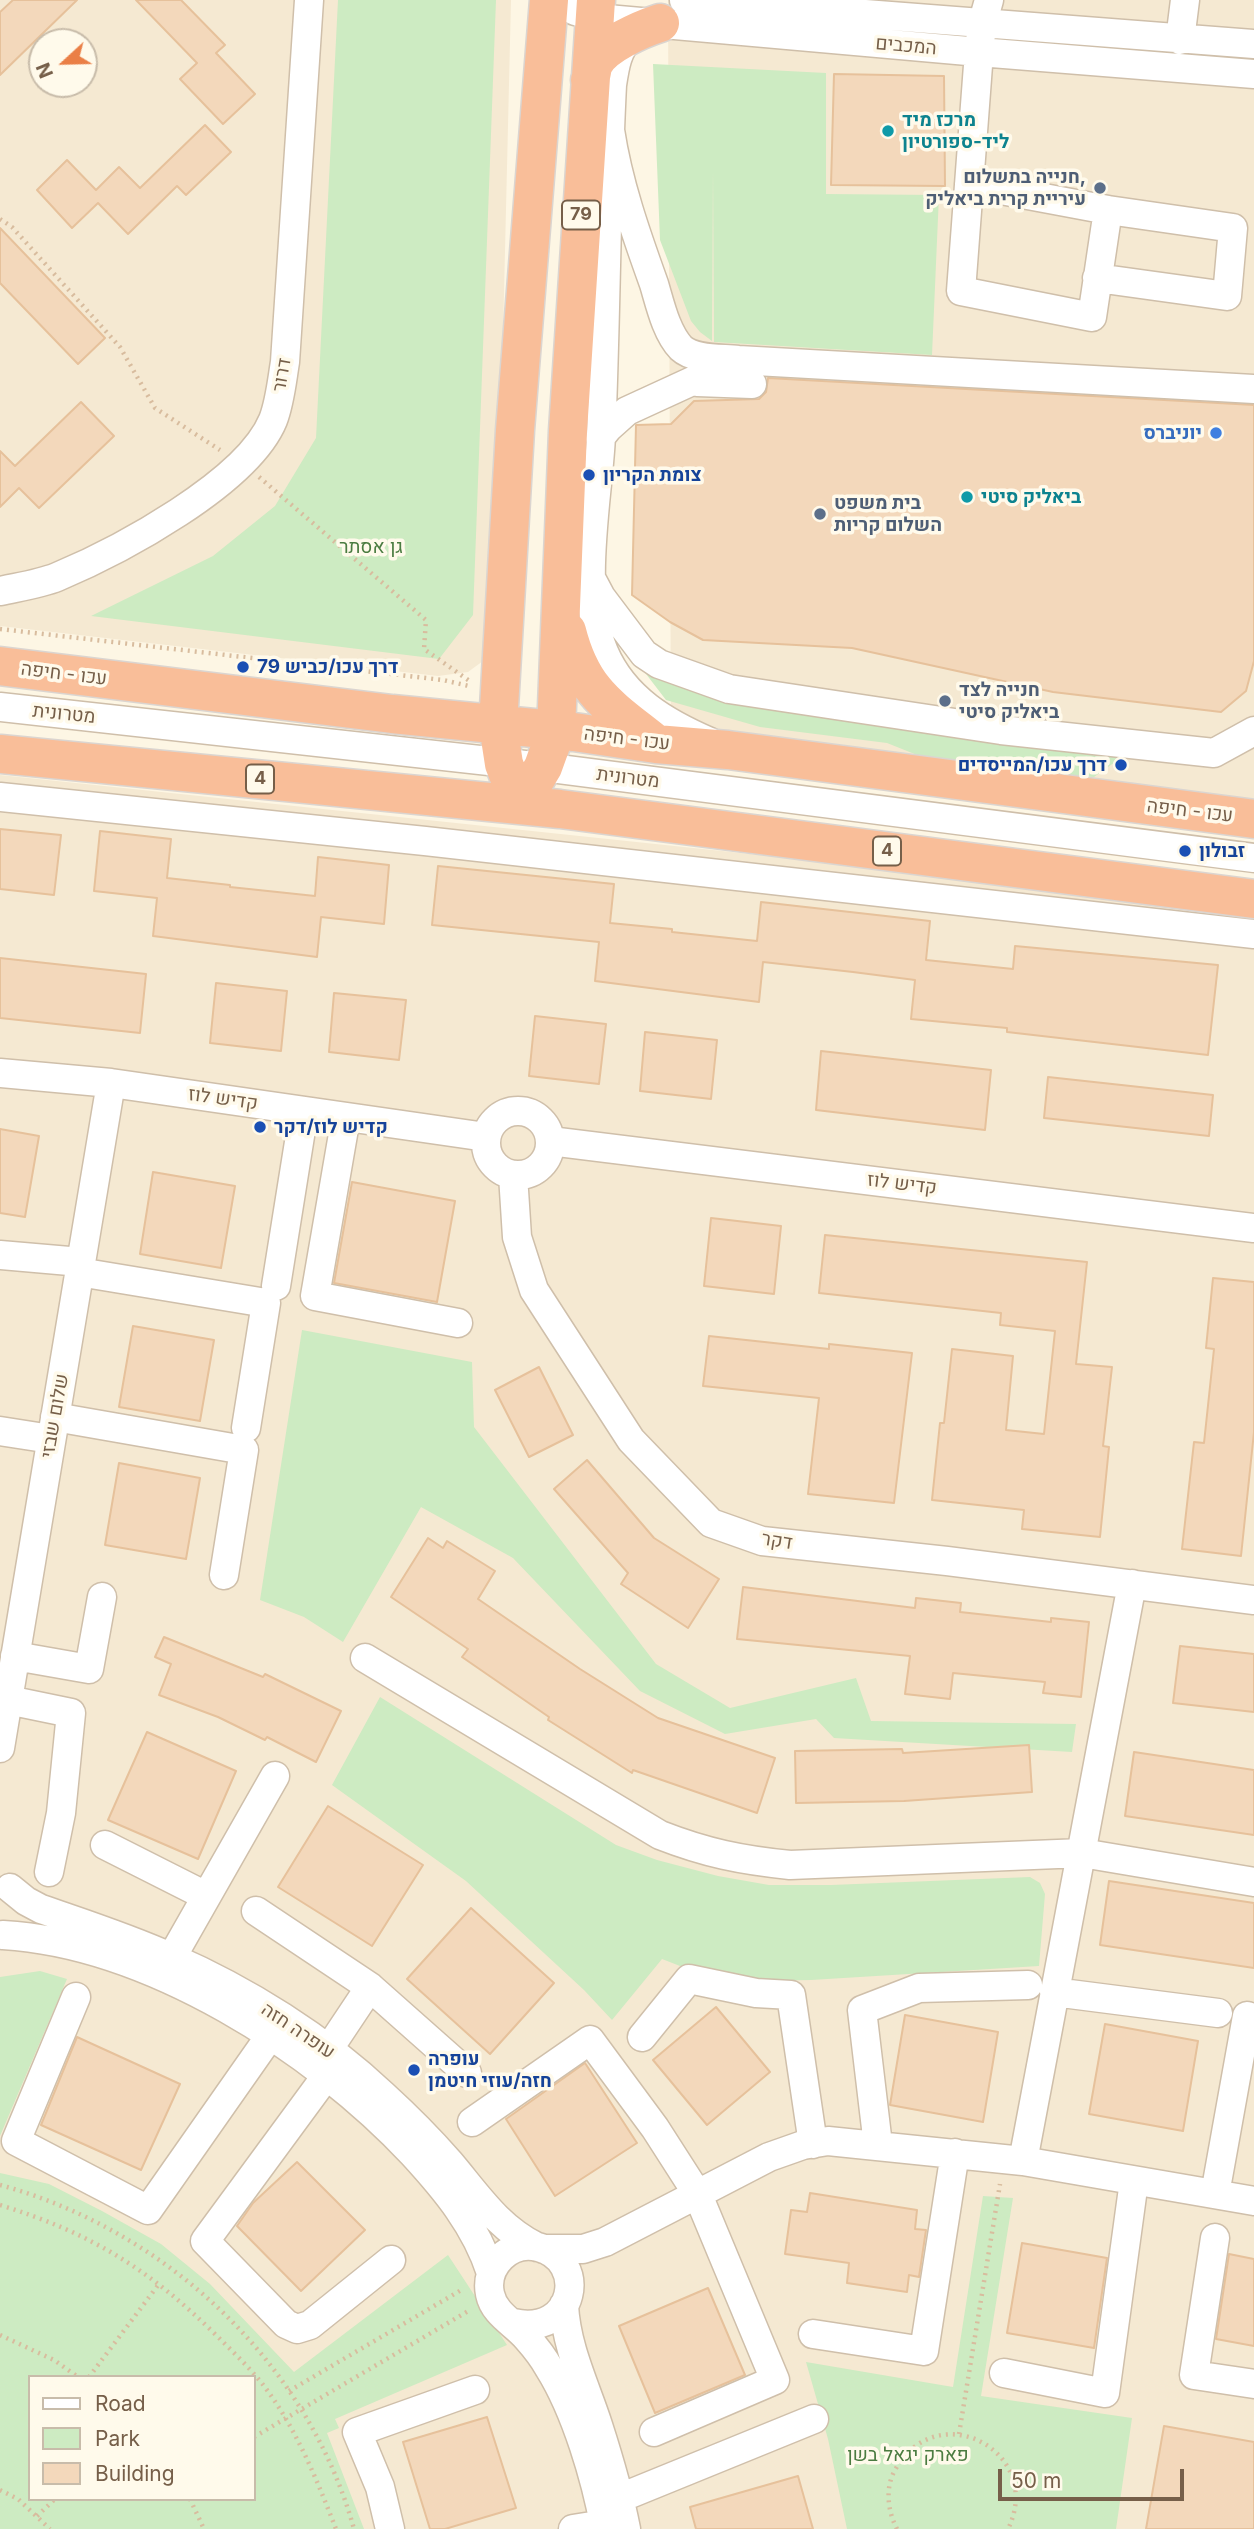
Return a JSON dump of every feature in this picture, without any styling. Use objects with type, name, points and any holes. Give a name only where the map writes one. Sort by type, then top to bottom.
[{"type":"highway","name":"79","points":[[520,805],[504,764],[498,725],[514,430],[549,0]]},
{"type":"highway","name":"79","points":[[520,805],[543,767],[556,731],[576,584],[590,82],[585,5]]},
{"type":"highway","points":[[590,82],[594,63],[602,55],[658,20]]},
{"type":"highway","points":[[576,584],[570,645],[582,676],[614,712],[656,744]]},
{"type":"highway","points":[[392,713],[444,704],[480,688],[495,667],[504,643]]},
{"type":"highway","name":"עכו - חיפה","points":[[0,666],[656,744],[728,750],[1247,816]]},
{"type":"highway","name":"4","points":[[0,754],[520,805],[1254,899]]},
{"type":"street","name":"דרור","points":[[0,591],[54,578],[124,544],[203,496],[240,464],[261,441],[274,419],[285,362],[309,0]]},
{"type":"street","points":[[1180,40],[1185,0]]},
{"type":"street","name":"המכבים","points":[[585,5],[658,20],[979,52],[1254,74]]},
{"type":"street","points":[[986,12],[979,52],[961,291],[1092,317],[1108,210]]},
{"type":"street","name":"המכבים","points":[[658,20],[986,12],[1180,40],[1254,44]]},
{"type":"street","points":[[658,20],[615,59],[610,130],[600,438],[576,584],[592,610],[607,659],[624,685],[639,701],[679,729],[728,750]]},
{"type":"street","points":[[610,130],[623,190],[662,309],[675,339],[691,354],[738,360],[1254,389]]},
{"type":"street","points":[[969,184],[1108,210],[1233,228],[1242,252],[1227,296],[1097,278]]},
{"type":"street","points":[[600,438],[627,411],[738,360]]},
{"type":"street","points":[[695,381],[752,384]]},
{"type":"street","points":[[576,584],[601,597],[643,654],[659,664],[729,689],[1001,730],[1214,753],[1254,732]]},
{"type":"street","name":"מטרונית","points":[[0,707],[543,767],[1254,858]]},
{"type":"street","points":[[0,797],[452,844],[1254,934]]},
{"type":"street","name":"קדיש לוז","points":[[0,1073],[111,1083],[486,1137]]},
{"type":"street","name":"שלום שבזי","points":[[0,1748],[111,1083]]},
{"type":"street","points":[[514,1110],[535,1115],[548,1131],[551,1141],[550,1151],[540,1167],[523,1175],[513,1175],[503,1172],[489,1157],[486,1137],[489,1127],[496,1119],[514,1110]]},
{"type":"street","points":[[276,1286],[304,1111]]},
{"type":"street","points":[[346,1117],[315,1296],[458,1323]]},
{"type":"street","name":"קדיש לוז","points":[[551,1141],[1254,1228]]},
{"type":"street","name":"דקר","points":[[513,1175],[517,1237],[534,1290],[631,1440],[710,1523],[762,1541],[1254,1600]]},
{"type":"street","points":[[0,1255],[80,1267],[266,1303],[246,1428]]},
{"type":"street","points":[[0,1431],[53,1428],[244,1450],[224,1575]]},
{"type":"street","points":[[1013,2160],[1041,1988],[1082,1853],[1132,1584]]},
{"type":"street","points":[[15,1656],[89,1669],[102,1597]]},
{"type":"street","points":[[365,1658],[660,1835],[704,1852],[747,1861],[790,1865],[1082,1853],[1254,1882]]},
{"type":"street","points":[[5,1706],[71,1713],[61,1813],[49,1872]]},
{"type":"street","points":[[172,1957],[275,1776]]},
{"type":"street","points":[[105,1845],[206,1896]]},
{"type":"street","points":[[2,1936],[14,1914],[14,1900],[3,1879]]},
{"type":"street","name":"עופרה חזה","points":[[3,1879],[26,1901],[41,1909],[172,1957],[239,1992],[328,2063],[446,2192],[476,2235],[491,2286]]},
{"type":"street","points":[[256,1911],[370,1987],[467,2073]]},
{"type":"street","name":"עופרה חזה","points":[[2,1936],[58,1941],[145,1969],[382,2093],[448,2160],[503,2225],[519,2238],[540,2248]]},
{"type":"street","points":[[642,2037],[689,1979],[745,1992],[791,1995],[813,2144]]},
{"type":"street","points":[[370,1987],[328,2063],[205,2241],[286,2323],[297,2329],[310,2325],[391,2260]]},
{"type":"street","points":[[878,2145],[862,2010],[919,1988],[1041,1988],[1218,2013]]},
{"type":"street","points":[[76,1997],[16,2141],[148,2210],[270,2036]]},
{"type":"street","points":[[1215,2194],[1247,2016],[1254,2018]]},
{"type":"street","points":[[472,2122],[590,2040],[655,2128],[698,2195],[775,2380],[654,2432]]},
{"type":"street","points":[[612,2527],[558,2385],[541,2355],[513,2323],[501,2315],[491,2286],[501,2257],[512,2250],[524,2246],[583,2249],[605,2242],[635,2229],[769,2157],[828,2141],[1013,2160],[1254,2201]]},
{"type":"street","points":[[813,2334],[924,2351],[955,2153]]},
{"type":"street","points":[[1004,2373],[1105,2393],[1134,2181]]},
{"type":"street","points":[[513,2323],[540,2325],[552,2319],[595,2261],[635,2229]]},
{"type":"street","points":[[1215,2238],[1194,2375],[1254,2384]]},
{"type":"street","points":[[540,2248],[558,2259],[566,2269],[565,2322],[573,2356],[620,2498],[612,2527]]},
{"type":"street","points":[[390,2529],[380,2487],[357,2432],[475,2390]]},
{"type":"street","points":[[620,2498],[814,2419]]},
{"type":"street","points":[[573,2529],[612,2527]]},
{"type":"path","points":[[0,629],[443,680],[480,688]]},
{"type":"path","points":[[959,2434],[1013,2160]]},
{"type":"path","points":[[0,2185],[64,2207],[117,2233],[160,2260],[198,2289],[240,2329],[276,2371],[301,2409],[324,2452],[354,2529]]},
{"type":"path","points":[[0,2205],[47,2220],[140,2269],[186,2305],[254,2375]]},
{"type":"path","points":[[91,2375],[159,2284]]},
{"type":"path","points":[[289,2391],[491,2286]]},
{"type":"path","points":[[256,2436],[491,2286]]},
{"type":"path","points":[[0,2335],[54,2360],[75,2375]]},
{"type":"path","points":[[256,2377],[284,2419],[318,2484],[336,2529]]},
{"type":"path","points":[[897,2529],[888,2498],[891,2477],[901,2458],[917,2443],[937,2435],[959,2434],[978,2439],[996,2451],[1008,2467],[1015,2487],[1015,2507],[1007,2529]]},
{"type":"path","points":[[0,2490],[18,2499],[50,2529]]},
{"type":"path","points":[[37,2516],[53,2501]]},
{"type":"path","points":[[191,2501],[204,2529]]},
{"type":"shaded area","points":[[0,0],[511,0],[496,627],[483,661],[468,672],[438,676],[0,626]]},
{"type":"shaded area","points":[[668,0],[1254,0],[1254,809],[671,744]]},
{"type":"shaded area","points":[[0,775],[1254,907],[1254,2529],[0,2529]]},
{"type":"green space","name":"גן אסתר","points":[[338,0],[496,0],[473,615],[439,659],[91,616],[213,556],[275,506],[316,438]]},
{"type":"green space","points":[[653,64],[826,73],[826,194],[939,195],[932,355],[714,342],[713,169],[712,341],[700,332],[691,321],[660,240]]},
{"type":"green space","points":[[633,657],[1129,752],[1094,777],[937,763],[887,743],[760,727],[666,700]]},
{"type":"green space","points":[[302,1330],[472,1362],[474,1427],[656,1664],[730,1708],[856,1678],[871,1721],[1076,1724],[1072,1752],[834,1738],[816,1719],[725,1734],[640,1691],[513,1558],[421,1507],[343,1642],[304,1617],[260,1600]]},
{"type":"green space","points":[[380,1697],[616,1845],[657,1860],[718,1876],[769,1885],[1030,1877],[1040,1883],[1045,1894],[1039,1966],[756,1981],[698,1973],[662,1959],[612,2020],[584,1990],[466,1881],[332,1785]]},
{"type":"green space","points":[[40,1971],[67,1979],[0,2136],[0,1977]]},
{"type":"green space","points":[[0,2173],[49,2184],[161,2244],[210,2284],[294,2372],[448,2255],[507,2345],[335,2419],[339,2428],[327,2433],[364,2529],[0,2529]]},
{"type":"green space","name":"פארק יגאל בשן","points":[[983,2196],[1013,2198],[981,2396],[1132,2418],[1116,2529],[847,2529],[828,2439],[806,2362],[953,2387]]},
{"type":"building","points":[[13,0],[77,0],[48,28],[28,28],[28,48],[0,75],[0,12]]},
{"type":"building","points":[[136,0],[181,0],[225,45],[216,53],[255,94],[223,124],[180,79],[197,63]]},
{"type":"building","name":"מרכז מיד ליד-ספורטיון","points":[[834,74],[944,76],[945,186],[831,185]]},
{"type":"building","points":[[205,125],[231,152],[186,195],[177,186],[128,234],[98,203],[72,228],[37,190],[67,160],[96,190],[119,167],[140,188]]},
{"type":"building","points":[[0,228],[105,338],[78,364],[0,283]]},
{"type":"building","name":"ביאליק סיטי","points":[[768,378],[1254,405],[1254,661],[1246,691],[1221,712],[1053,692],[852,648],[703,640],[670,622],[632,595],[636,425],[671,424],[694,401],[759,399],[766,392]]},
{"type":"building","points":[[81,402],[114,436],[39,508],[19,488],[0,507],[0,451],[15,466]]},
{"type":"building","points":[[0,829],[61,835],[54,895],[0,889]]},
{"type":"building","points":[[100,831],[171,839],[167,878],[230,887],[315,896],[318,857],[389,865],[384,924],[321,917],[317,957],[153,936],[157,898],[94,891]]},
{"type":"building","points":[[438,866],[614,884],[610,923],[672,929],[672,932],[757,941],[761,902],[930,921],[926,960],[1013,969],[1015,946],[1218,965],[1208,1055],[1007,1032],[1007,1028],[911,1019],[915,980],[853,972],[763,962],[759,1002],[595,981],[599,942],[432,925]]},
{"type":"building","points":[[0,958],[146,974],[140,1033],[0,1018]]},
{"type":"building","points":[[216,983],[287,991],[281,1051],[210,1043]]},
{"type":"building","points":[[334,993],[406,1000],[399,1060],[329,1052]]},
{"type":"building","points":[[535,1016],[606,1024],[599,1084],[529,1076]]},
{"type":"building","points":[[645,1032],[717,1040],[711,1099],[640,1091]]},
{"type":"building","points":[[821,1051],[991,1070],[985,1130],[816,1110]]},
{"type":"building","points":[[1048,1077],[1213,1095],[1209,1136],[1044,1118]]},
{"type":"building","points":[[0,1129],[39,1136],[25,1217],[0,1213]]},
{"type":"building","points":[[153,1172],[235,1186],[221,1268],[140,1254]]},
{"type":"building","points":[[352,1182],[455,1201],[437,1302],[334,1283]]},
{"type":"building","points":[[711,1218],[781,1226],[774,1294],[704,1286]]},
{"type":"building","points":[[825,1235],[1087,1262],[1076,1364],[1112,1367],[1103,1446],[1109,1447],[1100,1537],[1022,1529],[1024,1510],[932,1500],[940,1423],[944,1423],[952,1349],[1013,1356],[1006,1430],[1044,1434],[1055,1331],[1000,1325],[1001,1313],[819,1293]]},
{"type":"building","points":[[1213,1278],[1254,1282],[1254,1432],[1241,1556],[1182,1549],[1194,1442],[1204,1443],[1214,1349],[1206,1348]]},
{"type":"building","points":[[133,1326],[214,1340],[200,1421],[119,1407]]},
{"type":"building","points":[[709,1336],[829,1349],[829,1344],[912,1353],[894,1503],[808,1494],[819,1398],[703,1386]]},
{"type":"building","points":[[539,1367],[573,1435],[529,1457],[495,1390]]},
{"type":"building","points":[[587,1460],[654,1538],[719,1579],[688,1628],[621,1584],[628,1573],[554,1489]]},
{"type":"building","points":[[119,1463],[200,1478],[186,1559],[105,1545]]},
{"type":"building","points":[[428,1538],[443,1548],[447,1541],[495,1571],[478,1599],[580,1669],[658,1718],[775,1758],[757,1813],[633,1770],[632,1773],[548,1720],[549,1717],[462,1657],[468,1649],[391,1597]]},
{"type":"building","points":[[743,1587],[915,1608],[916,1598],[961,1603],[960,1612],[1051,1622],[1051,1618],[1089,1622],[1081,1697],[1043,1693],[1045,1682],[953,1673],[950,1699],[905,1694],[910,1656],[737,1639]]},
{"type":"building","points":[[164,1637],[263,1677],[265,1674],[341,1711],[316,1762],[267,1737],[265,1740],[218,1717],[159,1695],[171,1664],[155,1657]]},
{"type":"building","points":[[1180,1646],[1254,1654],[1254,1712],[1173,1703]]},
{"type":"building","points":[[147,1732],[236,1771],[198,1859],[108,1820]]},
{"type":"building","points":[[1029,1745],[1032,1792],[904,1801],[796,1803],[795,1751],[902,1749],[903,1753]]},
{"type":"building","points":[[1134,1752],[1254,1770],[1254,1835],[1125,1816]]},
{"type":"building","points":[[328,1806],[423,1865],[372,1946],[278,1887]]},
{"type":"building","points":[[1109,1881],[1254,1903],[1254,1968],[1100,1945]]},
{"type":"building","points":[[471,1908],[554,1983],[490,2054],[407,1979]]},
{"type":"building","points":[[716,2007],[770,2072],[707,2125],[653,2060]]},
{"type":"building","points":[[905,2015],[998,2032],[983,2122],[890,2105]]},
{"type":"building","points":[[1105,2024],[1198,2041],[1183,2131],[1089,2114]]},
{"type":"building","points":[[77,2037],[180,2084],[141,2170],[41,2125]]},
{"type":"building","points":[[585,2063],[637,2143],[555,2196],[506,2119]]},
{"type":"building","points":[[297,2162],[365,2230],[301,2291],[237,2226],[253,2203]]},
{"type":"building","points":[[810,2193],[917,2210],[915,2229],[926,2230],[919,2277],[909,2275],[907,2292],[847,2283],[849,2263],[785,2254],[791,2210],[807,2212]]},
{"type":"building","points":[[1022,2243],[1107,2258],[1094,2348],[1007,2333]]},
{"type":"building","points":[[1229,2254],[1254,2259],[1254,2346],[1216,2339]]},
{"type":"building","points":[[708,2288],[745,2375],[655,2413],[619,2326]]},
{"type":"building","points":[[487,2417],[516,2508],[445,2529],[430,2529],[403,2442]]},
{"type":"building","points":[[1164,2426],[1254,2442],[1254,2529],[1146,2529]]},
{"type":"building","points":[[798,2476],[813,2529],[696,2529],[690,2507]]},
{"type":"place","name":"מרכז מיד ליד-ספורטיון","points":[[888,131]]},
{"type":"place","name":"חנייה בתשלום, עיריית קרית ביאליק","points":[[1100,188]]},
{"type":"place","name":"יוניברס","points":[[1216,433]]},
{"type":"place","name":"צומת הקריון","points":[[589,475]]},
{"type":"place","name":"ביאליק סיטי","points":[[967,497]]},
{"type":"place","name":"בית משפט השלום קריות","points":[[820,514]]},
{"type":"place","name":"דרך עכו/כביש 79","points":[[243,667]]},
{"type":"place","name":"חנייה לצד ביאליק סיטי","points":[[945,701]]},
{"type":"place","name":"דרך עכו/המייסדים","points":[[1121,765]]},
{"type":"place","name":"זבולון","points":[[1185,851]]},
{"type":"place","name":"קדיש לוז/דקר","points":[[260,1127]]},
{"type":"place","name":"עופרה חזה/עוזי חיטמן","points":[[414,2070]]}]
